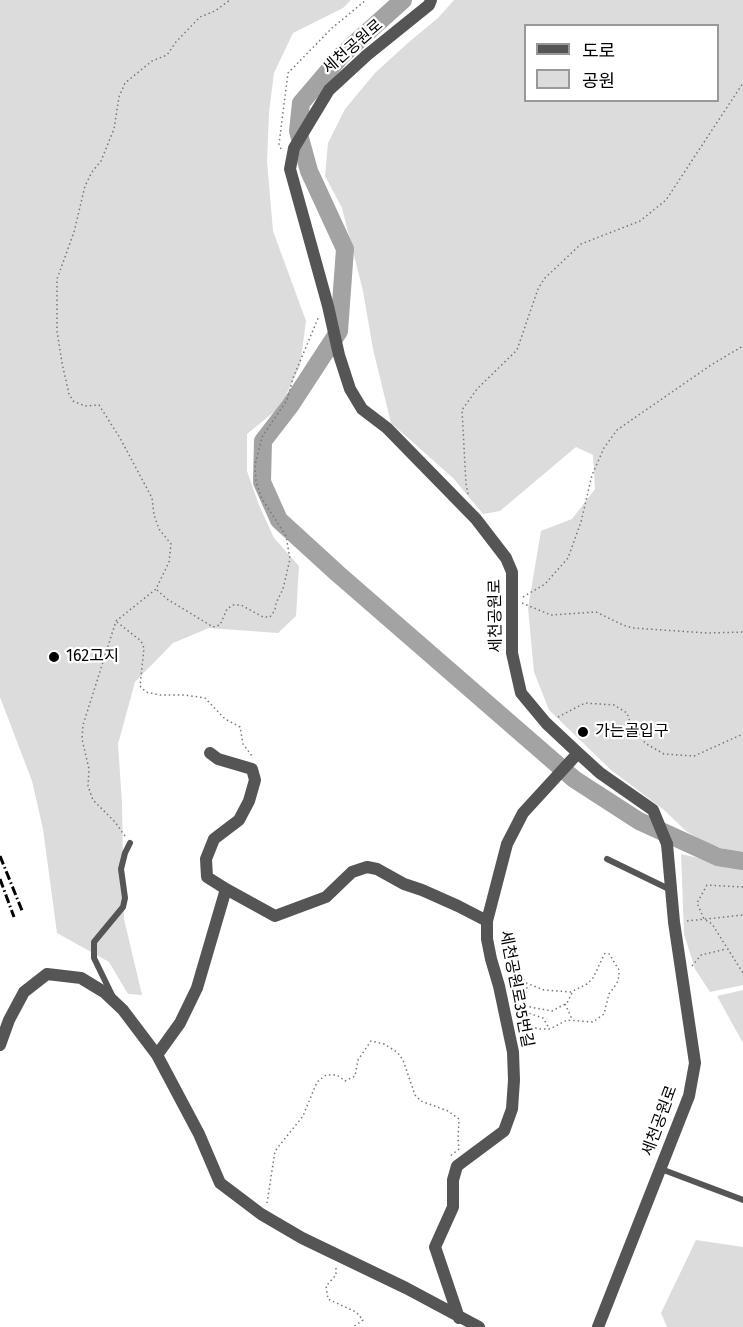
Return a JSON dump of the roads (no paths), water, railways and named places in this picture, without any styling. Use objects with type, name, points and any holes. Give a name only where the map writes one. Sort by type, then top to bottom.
[{"type":"street","name":"세천공원로","points":[[431,0],[429,5],[367,55],[329,90],[294,148],[290,169],[324,309],[350,389],[362,409],[387,428],[476,519],[506,558],[512,572],[512,653],[521,693],[575,755],[653,810],[667,844],[671,890],[695,1063],[689,1096],[598,1327]]},
{"type":"street","name":"세천공원로35번길","points":[[210,753],[218,759],[252,769],[255,780],[249,801],[239,820],[214,838],[206,859],[207,877],[226,889],[275,916],[326,897],[352,872],[367,867],[377,869],[404,884],[423,890],[487,921]]},
{"type":"street","name":"세천공원로35번길","points":[[459,1318],[435,1246],[450,1216],[457,1166],[504,1131],[512,1109],[513,1053],[487,939],[487,921],[507,844],[523,813],[575,755]]},
{"type":"street","points":[[157,1055],[180,1023],[197,988],[226,889]]},
{"type":"street","points":[[0,1045],[9,1020],[24,992],[47,974],[81,978],[105,992],[123,1010],[157,1055],[199,1134],[220,1183],[261,1214],[302,1238],[406,1288],[479,1327]]},
{"type":"lane","points":[[114,1001],[93,958],[94,942],[123,907],[125,898],[121,869],[130,843]]},
{"type":"lane","points":[[607,859],[671,890]]},
{"type":"lane","points":[[660,1169],[743,1200]]},
{"type":"waterway","points":[[403,0],[342,55],[301,103],[298,131],[309,171],[345,249],[339,331],[290,406],[263,441],[262,482],[279,520],[574,779],[639,821],[718,857],[743,861]]},
{"type":"railway","points":[[0,856],[23,913]]},
{"type":"railway","points":[[0,879],[14,917]]},
{"type":"place","name":"162고지","points":[[54,657]]},
{"type":"place","name":"가는골입구","points":[[583,732]]}]
